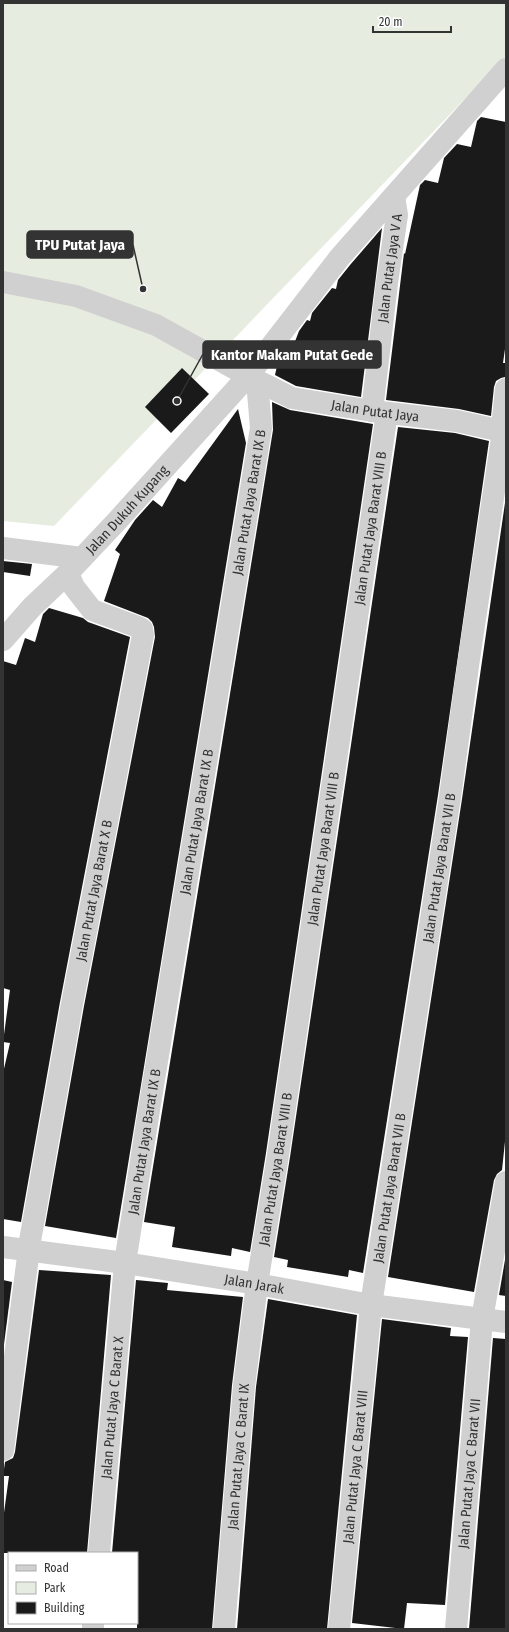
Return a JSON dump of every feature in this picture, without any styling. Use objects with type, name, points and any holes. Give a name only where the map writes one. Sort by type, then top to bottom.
[{"type":"street","name":"Jalan Dukuh Kupang","points":[[5,634],[32,606],[75,566],[253,378],[340,257],[506,70]]},
{"type":"street","name":"Jalan Putat Jaya V A","points":[[379,412],[387,283],[397,215],[394,196]]},
{"type":"street","name":"Jalan Putat Jaya","points":[[3,282],[76,296],[156,325],[292,398],[379,412],[457,421],[504,431]]},
{"type":"street","name":"Jalan Putat Jaya Barat IX B","points":[[125,1263],[150,1102],[261,428],[253,378]]},
{"type":"street","name":"Jalan Putat Jaya Barat VII B","points":[[371,1305],[450,797],[469,659],[504,431],[503,418],[506,389]]},
{"type":"street","name":"Jalan Putat Jaya Barat VIII B","points":[[257,1284],[278,1155],[379,412]]},
{"type":"street","points":[[3,548],[75,566]]},
{"type":"street","name":"Jalan Putat Jaya Barat X B","points":[[3,1450],[29,1250],[72,1004],[143,635],[142,629],[138,627],[92,610],[74,587],[75,566]]},
{"type":"street","name":"Jalan Putat Jaya C Barat VII","points":[[456,1629],[482,1319],[506,1182]]},
{"type":"street","name":"Jalan Jarak","points":[[3,1247],[125,1263],[257,1284],[371,1305],[506,1322]]},
{"type":"street","name":"Jalan Putat Jaya C Barat X","points":[[99,1552],[125,1263]]},
{"type":"street","name":"Jalan Putat Jaya C Barat IX","points":[[224,1629],[244,1386],[257,1284]]},
{"type":"street","name":"Jalan Putat Jaya C Barat VIII","points":[[339,1629],[371,1305]]},
{"type":"green space","points":[[3,3],[506,3],[506,56],[54,526],[3,521]]},
{"type":"building","points":[[481,117],[506,122],[506,342],[503,363],[506,363],[506,372],[505,377],[496,381],[491,416],[459,409],[386,400],[404,253],[405,254],[420,185],[425,180],[438,183],[444,158],[457,144],[471,147],[477,121]]},
{"type":"building","points":[[382,228],[361,397],[296,386],[275,375],[279,357],[284,350],[291,352],[299,331],[307,320],[310,321],[312,313],[332,288],[336,289],[338,280]]},
{"type":"building","points":[[182,368],[209,394],[171,433],[145,407]]},
{"type":"building","points":[[272,402],[290,410],[373,424],[266,1153],[250,1252],[232,1248],[231,1256],[172,1247],[175,1227],[144,1222],[273,430]]},
{"type":"building","points":[[238,409],[246,443],[116,1238],[45,1226],[84,1006],[155,637],[154,627],[148,618],[104,601],[120,554],[115,550],[135,520],[153,500],[162,507],[178,478],[185,482]]},
{"type":"building","points":[[398,427],[455,433],[489,441],[438,795],[363,1273],[349,1270],[348,1277],[287,1267],[288,1260],[274,1257]]},
{"type":"building","points":[[506,496],[506,1132],[502,1170],[497,1174],[494,1180],[474,1292],[388,1277],[462,799]]},
{"type":"building","points":[[3,561],[32,564],[30,576],[3,572]]},
{"type":"building","points":[[49,608],[83,618],[88,622],[130,637],[60,1002],[21,1222],[3,1219],[3,1073],[10,1043],[3,1042],[10,990],[3,988],[3,661],[16,665],[25,638],[35,642],[43,614]]},
{"type":"building","points":[[506,1254],[506,1296],[499,1295]]},
{"type":"building","points":[[39,1270],[111,1275],[87,1552],[3,1553],[3,1520],[9,1476],[3,1476],[5,1462],[13,1458]]},
{"type":"building","points":[[3,1280],[12,1282],[3,1352]]},
{"type":"building","points":[[136,1280],[168,1283],[167,1290],[243,1297],[232,1385],[212,1629],[137,1629],[138,1552],[112,1552]]},
{"type":"building","points":[[268,1299],[357,1315],[327,1629],[237,1629],[256,1387]]},
{"type":"building","points":[[382,1319],[451,1328],[450,1336],[468,1337],[445,1605],[407,1603],[404,1629],[352,1623]]},
{"type":"building","points":[[493,1338],[506,1339],[506,1629],[469,1629]]},
{"type":"place","name":"TPU Putat Jaya","points":[[143,289]]},
{"type":"place","name":"Kantor Makam Putat Gede","points":[[177,401]]}]
